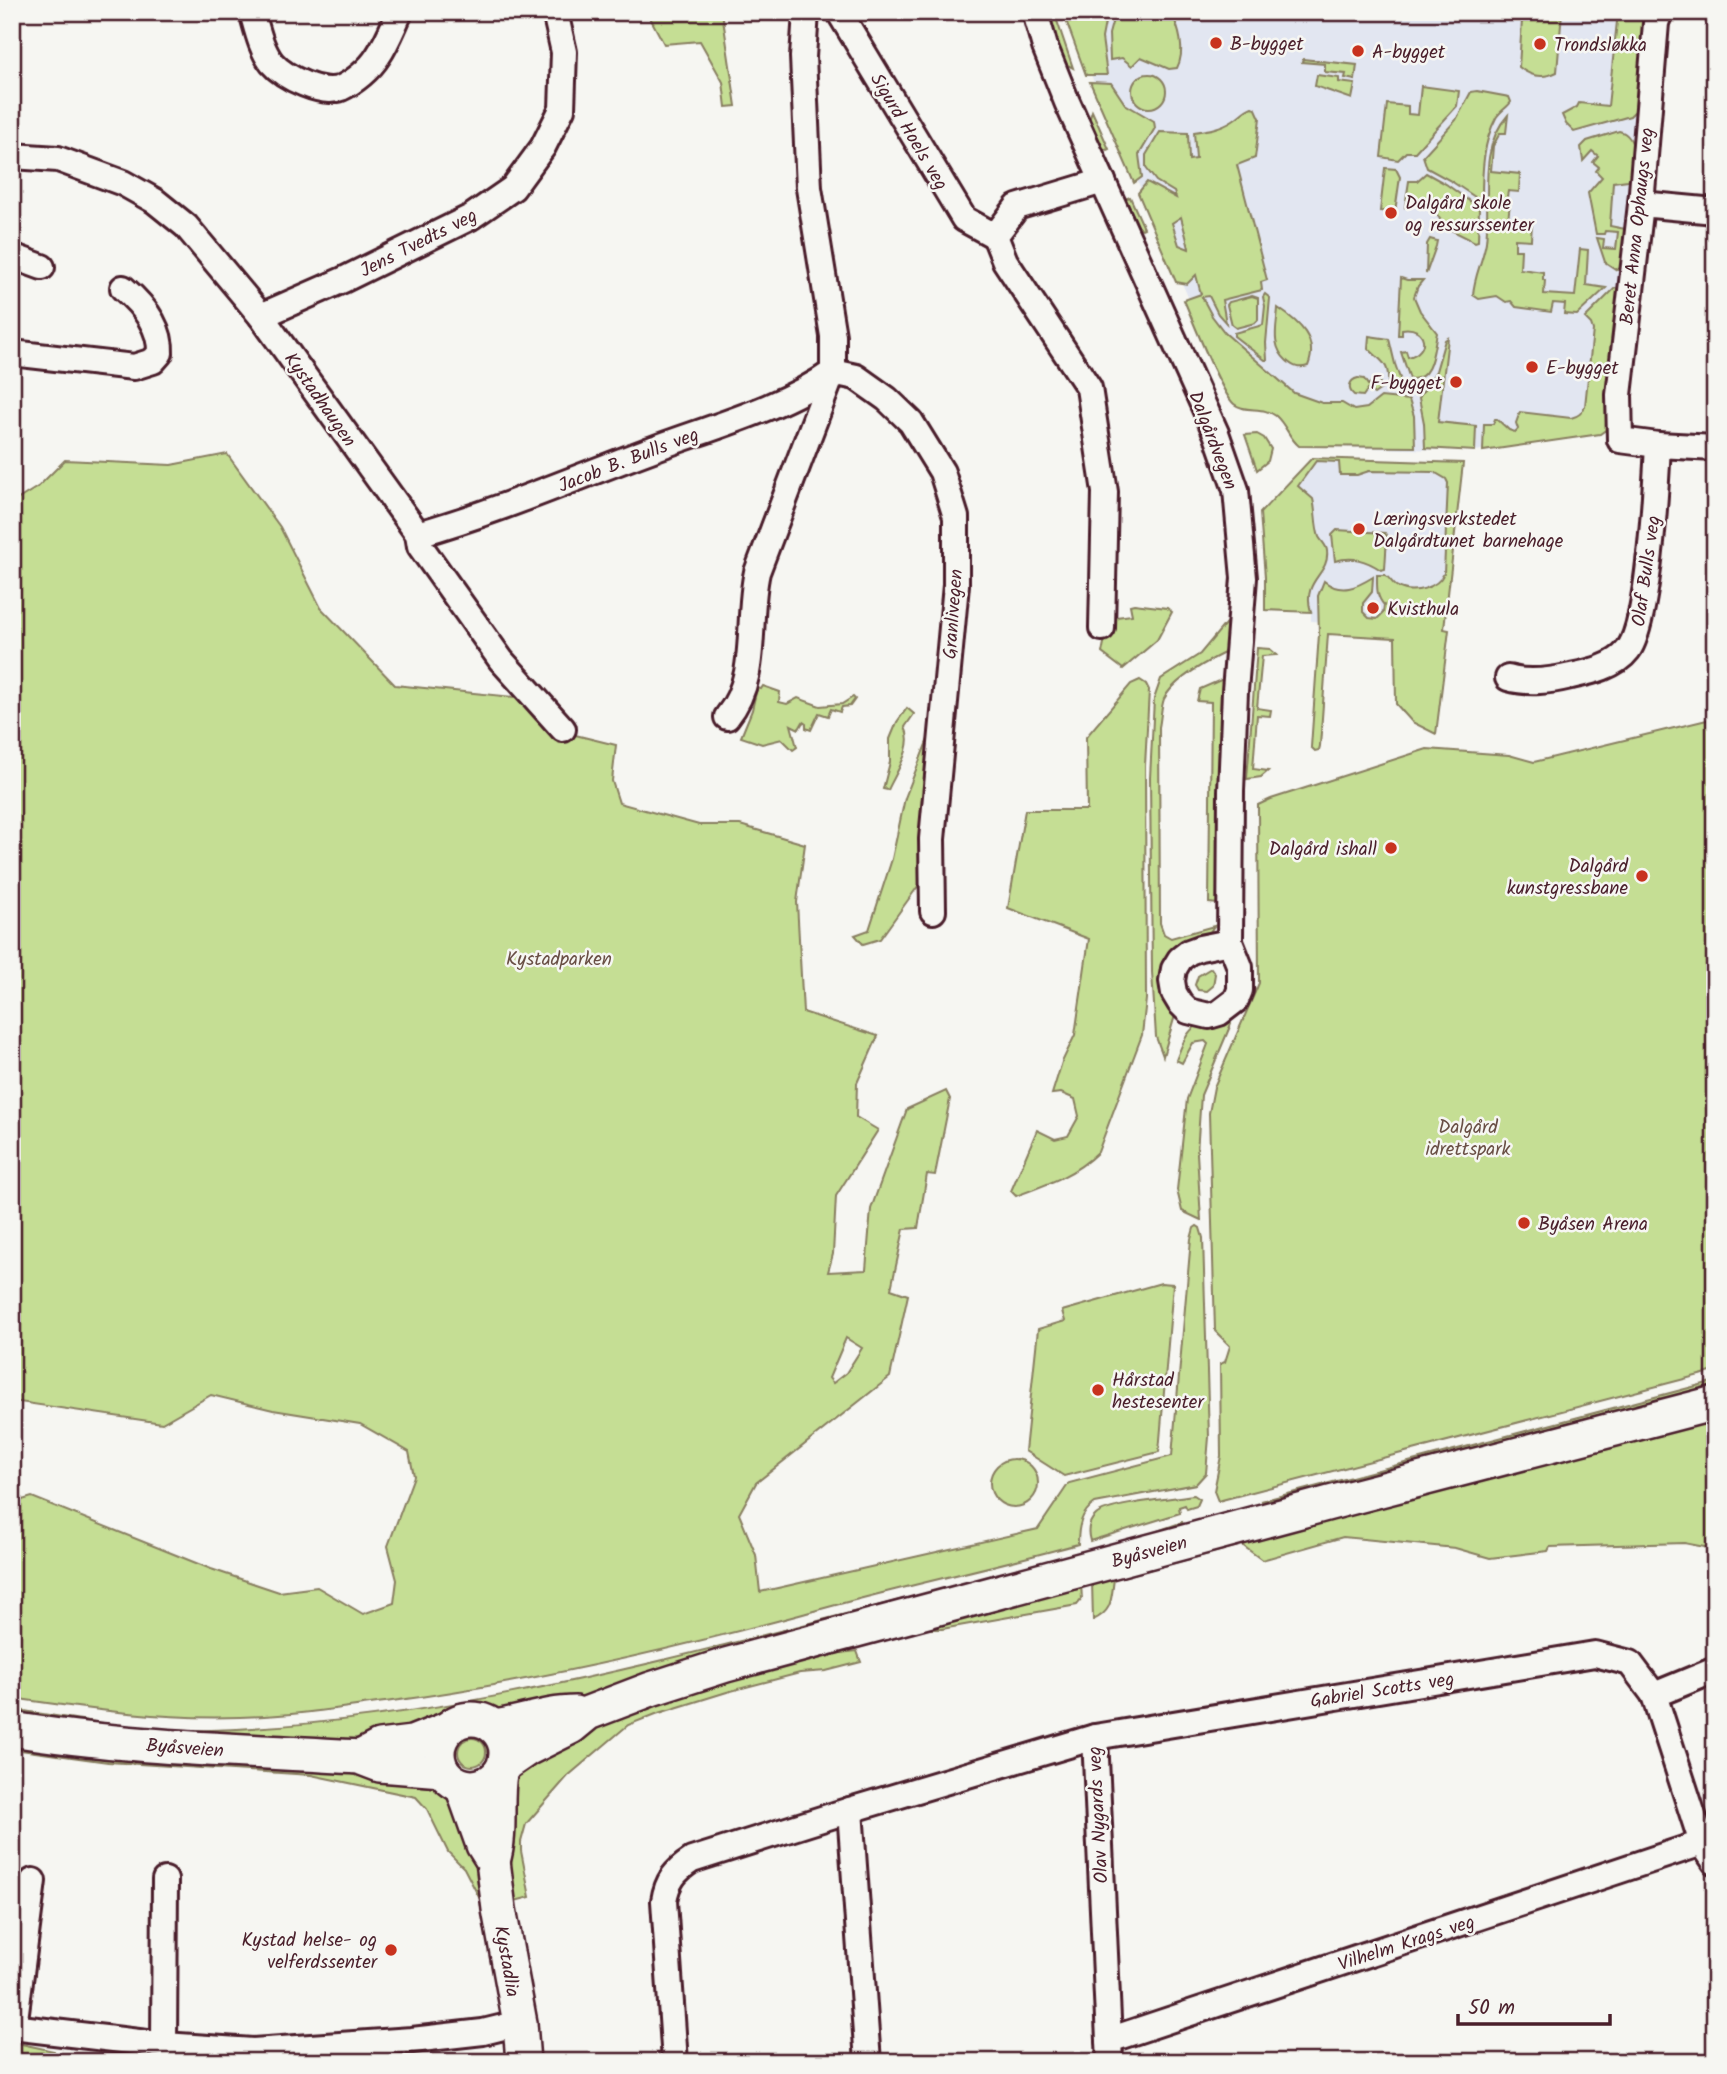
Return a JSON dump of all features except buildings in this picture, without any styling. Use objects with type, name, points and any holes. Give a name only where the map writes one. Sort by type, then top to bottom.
[{"type":"main road","name":"Byåsveien","points":[[495,1727],[560,1713],[588,1713],[701,1673],[873,1624],[1715,1403]]},
{"type":"main road","name":"Byåsveien","points":[[502,1769],[527,1749],[571,1727],[588,1713]]},
{"type":"main road","points":[[465,1719],[486,1721],[495,1727],[506,1745],[502,1769],[485,1785],[475,1788],[452,1778],[438,1758],[438,1748],[447,1729],[465,1719]]},
{"type":"main road","name":"Byåsveien","points":[[12,1729],[45,1735],[168,1746],[359,1757],[380,1765],[452,1778]]},
{"type":"main road","name":"Byåsveien","points":[[359,1757],[379,1747],[412,1743],[447,1729]]},
{"type":"main road","name":"Kystadlia","points":[[502,1769],[497,1794],[499,1842],[493,1861],[520,2023],[523,2062]]},
{"type":"main road","name":"Kystadlia","points":[[452,1778],[493,1861]]},
{"type":"street","points":[[252,12],[263,48],[280,70],[289,77],[323,89],[339,89],[365,71],[378,56],[400,12]]},
{"type":"street","name":"Jens Tvedts veg","points":[[261,316],[343,280],[471,217],[513,188],[543,147],[562,109],[564,52],[555,12]]},
{"type":"street","points":[[727,717],[735,707],[748,677],[752,591],[757,572],[833,372],[833,336],[809,188],[803,57],[806,12]]},
{"type":"street","name":"Sigurd Hoels veg","points":[[839,12],[964,219],[995,236]]},
{"type":"street","name":"Dalgårdvegen","points":[[1035,12],[1045,47],[1067,102],[1216,433],[1236,490],[1244,578],[1231,791],[1230,942]]},
{"type":"street","name":"Beret Anna Ophaugs veg","points":[[1658,445],[1620,440],[1619,395],[1641,204],[1656,23],[1660,12]]},
{"type":"street","name":"Kystadhaugen","points":[[12,156],[58,159],[123,183],[155,201],[186,226],[261,316],[418,534],[420,545],[501,660],[564,729]]},
{"type":"street","points":[[1102,628],[1105,492],[1090,388],[1005,261],[995,236],[1017,207],[1103,181]]},
{"type":"street","points":[[1641,204],[1715,211]]},
{"type":"street","points":[[12,257],[42,267]]},
{"type":"street","points":[[12,353],[134,367],[153,361],[160,353],[155,326],[135,298],[123,288]]},
{"type":"street","name":"Jacob B. Bulls veg","points":[[418,534],[536,494],[746,415],[810,388],[833,372]]},
{"type":"street","name":"Granlivegen","points":[[833,372],[856,377],[887,399],[911,422],[942,472],[956,517],[956,585],[932,839],[933,911]]},
{"type":"street","points":[[1658,445],[1715,448]]},
{"type":"street","name":"Olaf Bulls veg","points":[[1508,678],[1547,682],[1590,672],[1617,661],[1629,650],[1638,630],[1644,594],[1658,445]]},
{"type":"street","name":"Gabriel Scotts veg","points":[[1095,1737],[1595,1654],[1630,1663],[1654,1695],[1709,1852]]},
{"type":"street","points":[[1654,1695],[1715,1670]]},
{"type":"street","name":"Olav Nygards veg","points":[[675,2062],[664,1900],[671,1878],[680,1867],[692,1860],[850,1810],[1095,1737],[1110,2051]]},
{"type":"street","points":[[850,1810],[868,2062]]},
{"type":"street","name":"Vilhelm Krags veg","points":[[1110,2051],[1709,1852]]},
{"type":"street","points":[[164,1880],[164,2045]]},
{"type":"street","points":[[33,1881],[13,2027],[253,2057],[483,2032],[520,2023]]},
{"type":"shaded area","name":"Dalgård skole og ressurssenter","points":[[1067,12],[1645,12],[1636,161],[1606,430],[1475,451],[1299,446],[1273,413],[1234,402],[1087,66]]},
{"type":"shaded area","name":"Læringsverkstedet Dalgårdtunet barnehage","points":[[1312,458],[1463,463],[1444,630],[1311,621],[1311,612],[1265,610],[1260,513]]},
{"type":"green space","points":[[647,12],[722,12],[736,106],[726,107],[723,82],[700,41],[664,44]]},
{"type":"green space","points":[[1044,12],[1054,12],[1073,68],[1062,62]]},
{"type":"green space","points":[[1063,12],[1107,12],[1102,38],[1107,75],[1086,75]]},
{"type":"green space","points":[[1115,12],[1171,12],[1180,40],[1181,54],[1177,68],[1169,69],[1141,57],[1132,66],[1122,58],[1110,60],[1109,34]]},
{"type":"green space","name":"Trondsløkka","points":[[1509,12],[1562,12],[1557,72],[1537,76],[1519,67],[1522,20],[1516,20]]},
{"type":"green space","points":[[1618,12],[1648,12],[1640,106],[1630,116],[1574,132],[1562,115],[1577,107],[1579,103],[1608,106]]},
{"type":"green space","points":[[1303,59],[1357,65],[1355,80],[1345,78],[1346,74],[1325,72],[1325,64],[1302,62]]},
{"type":"green space","points":[[1149,74],[1161,79],[1166,91],[1161,103],[1149,108],[1137,103],[1132,91],[1137,79]]},
{"type":"green space","points":[[1317,75],[1339,78],[1339,82],[1355,84],[1352,99],[1315,86]]},
{"type":"green space","points":[[1090,82],[1111,83],[1125,104],[1154,121],[1155,128],[1139,155],[1142,177],[1134,183]]},
{"type":"green space","points":[[1421,86],[1459,91],[1457,106],[1415,152],[1406,152],[1398,160],[1381,157],[1387,104],[1408,106],[1408,114],[1418,115]]},
{"type":"green space","points":[[1471,92],[1509,97],[1511,102],[1499,113],[1488,137],[1482,198],[1478,199],[1427,168],[1423,156],[1456,120]]},
{"type":"green space","points":[[1249,108],[1256,109],[1260,118],[1255,158],[1237,165],[1267,280],[1261,282],[1262,290],[1222,300],[1226,323],[1209,296],[1202,297],[1225,333],[1294,393],[1322,403],[1342,403],[1354,410],[1367,408],[1381,397],[1409,400],[1414,416],[1415,447],[1299,446],[1276,416],[1234,404],[1215,372],[1184,300],[1201,294],[1196,275],[1187,284],[1176,282],[1138,193],[1147,182],[1176,198],[1174,192],[1156,181],[1146,168],[1146,155],[1160,132],[1188,133],[1189,160],[1196,159],[1194,132],[1224,125]],"holes":[[[1181,217],[1189,249],[1179,245],[1172,223]]]},
{"type":"green space","points":[[1092,111],[1109,149],[1107,150],[1098,146],[1088,124]]},
{"type":"green space","points":[[1508,115],[1506,133],[1500,133],[1493,146],[1491,171],[1520,174],[1519,192],[1508,191],[1506,202],[1510,202],[1508,221],[1532,223],[1531,240],[1515,239],[1515,250],[1521,250],[1520,269],[1543,272],[1544,294],[1575,296],[1580,249],[1588,250],[1586,285],[1606,288],[1577,315],[1564,314],[1565,304],[1553,303],[1551,312],[1516,307],[1511,301],[1506,302],[1497,296],[1479,299],[1473,295],[1486,242],[1487,176],[1492,143]]},
{"type":"green space","points":[[1619,131],[1630,139],[1635,161],[1628,180],[1613,182],[1610,226],[1628,232],[1625,265],[1617,270],[1605,262],[1597,238],[1604,239],[1603,248],[1616,249],[1618,232],[1605,231],[1604,234],[1596,234],[1588,193],[1602,177],[1596,171],[1599,167],[1593,162],[1598,156],[1592,151],[1583,161],[1581,147],[1587,141]]},
{"type":"green space","points":[[1385,168],[1396,169],[1400,177],[1395,212],[1380,211]]},
{"type":"green space","points":[[1426,173],[1479,208],[1478,241],[1445,227],[1436,213],[1423,202],[1405,207],[1409,181],[1417,181]]},
{"type":"green space","points":[[1130,197],[1144,228],[1142,229],[1132,224],[1122,200]]},
{"type":"green space","points":[[1430,239],[1437,241],[1426,274],[1427,244]]},
{"type":"green space","points":[[1401,278],[1423,280],[1414,297],[1420,311],[1437,333],[1431,363],[1428,370],[1418,378],[1410,379],[1401,352],[1406,351],[1408,357],[1420,350],[1423,345],[1421,335],[1417,331],[1402,329],[1402,335],[1398,335]]},
{"type":"green space","points":[[1615,288],[1620,289],[1607,429],[1600,434],[1483,451],[1484,424],[1493,424],[1495,419],[1515,432],[1518,429],[1516,423],[1520,412],[1571,418],[1581,412],[1585,406],[1593,330],[1585,318]]},
{"type":"green space","points":[[1265,294],[1270,298],[1267,360],[1234,336],[1234,333],[1263,325]]},
{"type":"green space","points":[[1252,296],[1258,298],[1258,320],[1236,328],[1232,325],[1227,305],[1229,302]]},
{"type":"green space","points":[[1278,308],[1300,325],[1309,339],[1311,356],[1308,366],[1292,365],[1278,349]]},
{"type":"green space","points":[[1369,336],[1389,339],[1404,390],[1388,386],[1386,367],[1368,348]]},
{"type":"green space","points":[[1448,338],[1438,422],[1476,426],[1475,451],[1425,448],[1419,398],[1436,371],[1445,340]]},
{"type":"green space","points":[[1358,378],[1364,379],[1368,385],[1373,381],[1380,383],[1381,389],[1374,394],[1368,389],[1363,396],[1354,395],[1350,385]]},
{"type":"green space","points":[[1257,434],[1264,438],[1271,449],[1268,461],[1257,470],[1245,435]]},
{"type":"green space","name":"Kystadparken","points":[[227,454],[280,527],[321,608],[395,685],[524,698],[543,727],[616,745],[612,781],[619,803],[699,825],[740,825],[805,844],[797,902],[803,1012],[878,1036],[857,1083],[856,1117],[878,1130],[836,1196],[833,1254],[828,1272],[866,1270],[871,1209],[907,1109],[946,1091],[950,1099],[935,1175],[927,1174],[918,1228],[904,1229],[891,1289],[908,1295],[890,1377],[756,1483],[739,1514],[756,1555],[760,1592],[1038,1529],[1069,1483],[1172,1456],[1191,1239],[1197,1226],[1203,1238],[1209,1437],[1206,1473],[1196,1484],[1095,1503],[1086,1511],[1081,1521],[1078,1544],[701,1641],[496,1685],[335,1709],[240,1717],[154,1715],[12,1698],[12,1503],[32,1497],[211,1569],[279,1592],[317,1587],[363,1614],[394,1603],[397,1580],[388,1546],[414,1476],[409,1452],[360,1424],[273,1410],[211,1395],[162,1423],[12,1401],[12,503],[39,486],[65,460],[171,465]],"holes":[[[846,1338],[862,1348],[846,1373],[833,1383],[829,1378]]]},
{"type":"green space","points":[[1312,458],[1463,463],[1444,629],[1449,630],[1436,734],[1412,722],[1396,704],[1395,638],[1328,634],[1320,746],[1319,750],[1315,751],[1311,747],[1319,634],[1318,596],[1324,581],[1343,589],[1373,577],[1372,592],[1363,603],[1363,612],[1369,618],[1377,619],[1383,613],[1384,605],[1378,595],[1377,575],[1385,575],[1396,586],[1411,590],[1424,589],[1436,583],[1444,573],[1448,483],[1434,472],[1369,471],[1357,475],[1340,475],[1339,462],[1316,461],[1298,486],[1313,499],[1319,537],[1327,551],[1327,559],[1310,592],[1311,612],[1265,610],[1260,513]]},
{"type":"green space","points":[[1337,530],[1385,533],[1385,569],[1381,570],[1359,560],[1335,561],[1332,535]]},
{"type":"green space","points":[[1130,605],[1167,608],[1172,612],[1157,640],[1123,669],[1102,653],[1109,618],[1132,615]]},
{"type":"green space","points":[[1230,618],[1226,652],[1175,685],[1164,699],[1159,727],[1160,923],[1164,934],[1171,938],[1214,926],[1207,936],[1180,952],[1176,1012],[1163,1056],[1156,1037],[1152,972],[1150,778],[1154,699],[1161,679],[1200,654]]},
{"type":"green space","points":[[1257,648],[1270,649],[1277,655],[1262,656],[1257,708],[1271,710],[1270,716],[1257,715],[1253,769],[1268,771],[1261,777],[1247,779]]},
{"type":"green space","points":[[1223,679],[1218,794],[1218,904],[1209,903],[1211,702],[1197,701],[1200,689]]},
{"type":"green space","points":[[1140,680],[1149,690],[1145,766],[1146,999],[1142,1035],[1098,1152],[1070,1173],[1016,1196],[1011,1191],[1037,1130],[1055,1139],[1068,1136],[1079,1116],[1075,1099],[1061,1093],[1052,1094],[1062,1062],[1075,1035],[1089,939],[1008,908],[1025,810],[1087,810],[1086,737],[1131,684]]},
{"type":"green space","points":[[763,686],[780,692],[779,702],[787,704],[798,698],[820,706],[842,704],[853,697],[855,699],[850,706],[842,707],[840,712],[831,709],[828,716],[819,713],[811,730],[806,728],[803,722],[799,729],[791,725],[797,747],[793,750],[782,739],[762,744],[741,737],[757,688],[761,689]]},
{"type":"green space","points":[[907,708],[914,714],[905,727],[908,742],[906,751],[888,790],[883,789],[890,762],[890,739]]},
{"type":"green space","name":"Dalgård idrettspark","points":[[1715,718],[1715,1371],[1218,1501],[1214,1491],[1221,1456],[1220,1364],[1225,1362],[1230,1346],[1215,1331],[1209,1113],[1214,1087],[1259,983],[1258,805],[1427,749],[1509,755],[1534,762]]},
{"type":"green space","points":[[935,721],[926,875],[880,939],[863,944],[855,935],[869,930],[892,859],[905,798]]},
{"type":"green space","points":[[1211,968],[1215,974],[1213,986],[1207,991],[1198,990],[1195,985],[1198,976]]},
{"type":"green space","points":[[1230,1017],[1231,1024],[1201,1095],[1197,1153],[1201,1220],[1182,1211],[1177,1190],[1187,1099],[1208,1044],[1205,1041],[1193,1043],[1182,1063],[1176,1060],[1185,1039],[1194,1027]]},
{"type":"green space","name":"Hårstad hestesenter","points":[[1161,1283],[1173,1284],[1159,1452],[1064,1476],[1025,1451],[1038,1329],[1065,1321],[1062,1311]]},
{"type":"green space","points":[[1715,1381],[1715,1389],[1304,1497],[1261,1501]]},
{"type":"green space","points":[[1715,1416],[1715,1549],[1684,1543],[1550,1547],[1548,1551],[1490,1558],[1455,1548],[1343,1537],[1262,1560],[1242,1545],[1114,1579],[1108,1608],[1093,1620],[1092,1581]]},
{"type":"green space","points":[[1014,1459],[1023,1460],[1031,1466],[1037,1474],[1037,1492],[1031,1500],[1023,1506],[1014,1507],[1005,1506],[997,1500],[991,1492],[990,1483],[991,1474],[997,1466],[1005,1460]]},
{"type":"green space","points":[[1194,1495],[1200,1499],[1197,1506],[1187,1509],[1185,1505],[1179,1507],[1180,1513],[1090,1541],[1090,1524],[1096,1515],[1103,1511]]},
{"type":"green space","points":[[1183,1522],[1153,1538],[568,1702],[509,1713],[478,1705],[457,1707],[431,1722],[355,1741],[320,1742],[12,1718],[12,1709],[136,1727],[211,1730],[362,1718],[437,1707],[586,1678],[734,1643],[1129,1541]]},
{"type":"green space","points":[[1081,1584],[1082,1599],[1077,1605],[929,1629],[957,1615]]},
{"type":"green space","points":[[857,1651],[861,1662],[826,1671],[800,1673],[727,1692],[628,1725],[568,1776],[526,1824],[521,1851],[530,1897],[511,1902],[508,1868],[515,1778],[530,1759],[636,1707],[797,1658]]},
{"type":"green space","points":[[472,1738],[482,1742],[486,1752],[482,1762],[472,1766],[462,1762],[458,1752],[462,1742]]},
{"type":"green space","points":[[12,1741],[312,1767],[434,1788],[452,1798],[475,1854],[485,1903],[482,1903],[464,1868],[448,1852],[427,1809],[416,1797],[311,1775],[108,1762],[12,1749]]},
{"type":"green space","points":[[12,2042],[54,2051],[55,2062],[12,2062]]},
{"type":"place","name":"B-bygget","points":[[1216,43]]},
{"type":"place","name":"Trondsløkka","points":[[1540,44]]},
{"type":"place","name":"A-bygget","points":[[1358,51]]},
{"type":"place","name":"Dalgård skole og ressurssenter","points":[[1391,213]]},
{"type":"place","name":"E-bygget","points":[[1532,367]]},
{"type":"place","name":"F-bygget","points":[[1456,382]]},
{"type":"place","name":"Læringsverkstedet Dalgårdtunet barnehage","points":[[1359,529]]},
{"type":"place","name":"Kvisthula","points":[[1373,608]]},
{"type":"place","name":"Dalgård ishall","points":[[1391,848]]},
{"type":"place","name":"Dalgård kunstgressbane","points":[[1642,876]]},
{"type":"place","name":"Byåsen Arena","points":[[1524,1223]]},
{"type":"place","name":"Hårstad hestesenter","points":[[1098,1390]]},
{"type":"place","name":"Kystad helse- og velferdssenter","points":[[391,1950]]}]
